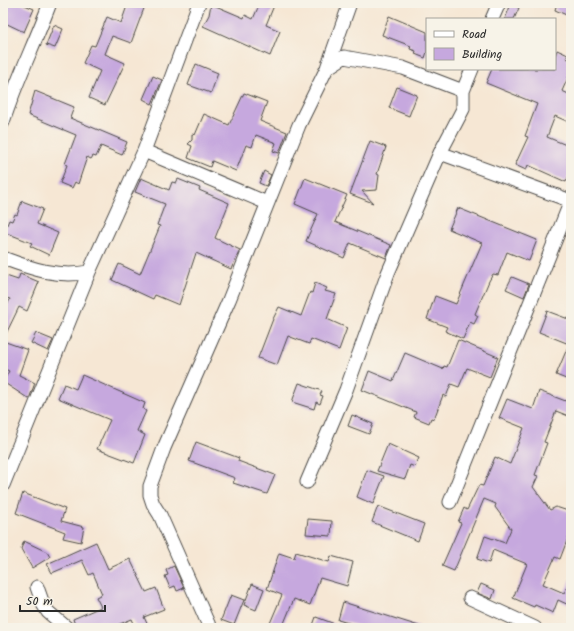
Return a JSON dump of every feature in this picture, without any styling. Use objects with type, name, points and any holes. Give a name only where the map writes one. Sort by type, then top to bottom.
[{"type":"street","points":[[3,122],[13,91],[35,44],[50,3]]},
{"type":"street","points":[[3,485],[89,272],[144,151],[199,3]]},
{"type":"street","points":[[210,628],[160,515],[153,504],[150,486],[164,448],[229,300],[299,125],[327,68],[350,3]]},
{"type":"street","points":[[492,18],[499,3]]},
{"type":"street","points":[[336,40],[344,57]]},
{"type":"street","points":[[327,68],[344,57],[403,68],[463,91]]},
{"type":"street","points":[[307,482],[346,390],[388,274],[440,153],[463,109],[463,91],[472,70]]},
{"type":"street","points":[[144,151],[267,203]]},
{"type":"street","points":[[440,153],[571,201],[450,502]]},
{"type":"street","points":[[3,258],[36,270],[60,274],[89,272]]},
{"type":"street","points":[[37,587],[43,604],[48,612],[67,628]]},
{"type":"street","points":[[470,598],[535,628]]},
{"type":"building","points":[[3,3],[20,3],[34,9],[24,32],[3,22]]},
{"type":"building","points":[[128,3],[146,3],[131,43],[112,36],[105,54],[125,63],[105,105],[89,98],[100,71],[83,63],[91,45],[95,46],[107,17],[121,23]]},
{"type":"building","points":[[260,3],[275,3],[266,25],[280,31],[270,56],[203,26],[209,15],[211,4],[244,18],[245,15],[253,19]]},
{"type":"building","points":[[557,3],[571,3],[571,17],[555,10]]},
{"type":"building","points":[[511,4],[519,8],[514,18],[505,18]]},
{"type":"building","points":[[389,16],[426,32],[425,58],[415,54],[416,51],[410,49],[411,46],[382,35]]},
{"type":"building","points":[[54,25],[63,29],[55,48],[46,45]]},
{"type":"building","points":[[557,50],[568,55],[566,58],[571,60],[571,71],[562,91],[571,95],[571,123],[555,116],[547,137],[571,147],[571,171],[566,182],[528,165],[526,170],[515,165],[528,137],[525,136],[537,104],[486,83],[492,70],[556,70]]},
{"type":"building","points":[[196,64],[218,73],[211,93],[188,85]]},
{"type":"building","points":[[153,76],[162,80],[152,104],[143,99]]},
{"type":"building","points":[[397,87],[417,95],[409,116],[389,108]]},
{"type":"building","points":[[35,91],[74,107],[70,118],[127,142],[122,155],[101,146],[96,157],[93,156],[91,159],[87,157],[78,184],[75,182],[72,188],[60,183],[67,165],[65,164],[76,135],[28,115]]},
{"type":"building","points":[[244,93],[267,102],[260,121],[287,132],[279,153],[273,151],[276,143],[256,135],[252,147],[246,145],[236,171],[212,161],[210,167],[188,158],[192,146],[188,144],[192,140],[192,134],[195,135],[204,114],[229,125]]},
{"type":"building","points":[[370,141],[386,147],[377,174],[379,175],[377,190],[362,191],[373,203],[350,194]]},
{"type":"building","points":[[264,171],[271,175],[266,186],[259,183]]},
{"type":"building","points":[[141,178],[169,190],[172,182],[176,183],[178,179],[200,188],[199,190],[229,203],[215,238],[240,250],[231,269],[196,253],[179,305],[155,295],[153,299],[112,280],[119,264],[140,274],[160,226],[157,225],[165,204],[135,192]]},
{"type":"building","points":[[305,178],[347,195],[335,222],[391,245],[386,258],[350,243],[344,258],[306,241],[318,214],[295,204]]},
{"type":"building","points":[[22,201],[43,209],[37,224],[58,233],[49,255],[30,246],[32,243],[4,232],[9,220],[12,221],[15,214],[17,215]]},
{"type":"building","points":[[458,208],[537,240],[529,261],[507,252],[498,275],[493,274],[489,281],[475,314],[478,316],[474,324],[470,322],[463,339],[445,331],[447,327],[427,319],[435,296],[456,304],[482,243],[449,229]]},
{"type":"building","points":[[20,274],[39,282],[27,311],[19,307],[3,340],[3,314],[10,299],[3,297],[3,275],[18,280]]},
{"type":"building","points":[[512,277],[529,284],[524,297],[506,289]]},
{"type":"building","points":[[315,283],[327,288],[325,291],[336,294],[327,319],[347,328],[339,350],[311,339],[309,344],[288,336],[277,365],[258,358],[279,307],[301,316]]},
{"type":"building","points":[[547,311],[571,320],[571,381],[556,375],[569,344],[539,332]]},
{"type":"building","points":[[36,333],[53,340],[48,351],[31,343]]},
{"type":"building","points":[[458,340],[498,357],[490,377],[467,368],[459,387],[451,384],[446,397],[443,395],[434,419],[431,418],[429,423],[414,417],[416,412],[362,390],[369,371],[393,381],[405,353],[443,369],[444,366],[447,367]]},
{"type":"building","points":[[3,341],[28,350],[19,375],[35,383],[29,399],[3,382],[9,371],[5,369],[6,366],[3,365]]},
{"type":"building","points":[[82,375],[145,403],[143,409],[146,411],[137,431],[145,435],[134,463],[97,449],[110,420],[58,398],[64,384],[76,389]]},
{"type":"building","points":[[299,383],[322,391],[320,395],[323,396],[320,404],[316,402],[314,409],[292,402]]},
{"type":"building","points":[[539,391],[571,403],[571,417],[556,411],[544,442],[547,443],[535,475],[538,476],[533,487],[550,510],[556,507],[571,512],[571,530],[560,559],[555,557],[543,584],[564,593],[571,579],[571,606],[558,600],[553,613],[513,598],[527,564],[493,550],[489,563],[477,559],[485,536],[505,543],[511,529],[495,507],[496,504],[484,499],[454,571],[442,566],[461,523],[458,522],[464,508],[467,510],[479,485],[483,486],[495,457],[510,464],[524,428],[499,418],[507,399],[533,409]]},
{"type":"building","points":[[352,415],[373,424],[369,434],[348,426]]},
{"type":"building","points":[[196,442],[239,458],[238,461],[275,475],[267,494],[233,483],[235,478],[189,461]]},
{"type":"building","points":[[388,444],[419,458],[415,467],[410,465],[405,479],[377,471]]},
{"type":"building","points":[[367,470],[384,476],[373,504],[357,497]]},
{"type":"building","points":[[23,493],[65,509],[61,521],[84,527],[81,542],[63,538],[65,532],[16,513]]},
{"type":"building","points":[[378,506],[424,524],[418,541],[372,522]]},
{"type":"building","points":[[308,519],[332,521],[331,536],[306,534]]},
{"type":"building","points":[[24,541],[47,552],[50,557],[32,568],[21,549]]},
{"type":"building","points":[[96,542],[108,569],[130,559],[146,592],[156,588],[164,609],[144,617],[149,628],[136,628],[132,619],[110,628],[76,628],[73,619],[101,607],[96,597],[102,594],[93,573],[89,575],[82,560],[52,573],[47,564]]},
{"type":"building","points":[[296,552],[329,562],[331,556],[353,562],[347,586],[320,578],[310,605],[294,599],[282,628],[268,628],[282,595],[267,589],[279,553],[294,558]]},
{"type":"building","points":[[174,566],[184,588],[177,591],[175,586],[170,588],[165,576],[168,575],[166,570]]},
{"type":"building","points":[[252,584],[264,589],[256,610],[244,605]]},
{"type":"building","points":[[481,584],[495,590],[492,599],[477,593]]},
{"type":"building","points":[[231,595],[244,600],[234,625],[221,620]]},
{"type":"building","points":[[343,602],[419,626],[419,628],[366,628],[338,620]]},
{"type":"building","points":[[316,617],[343,627],[343,628],[312,628]]}]
